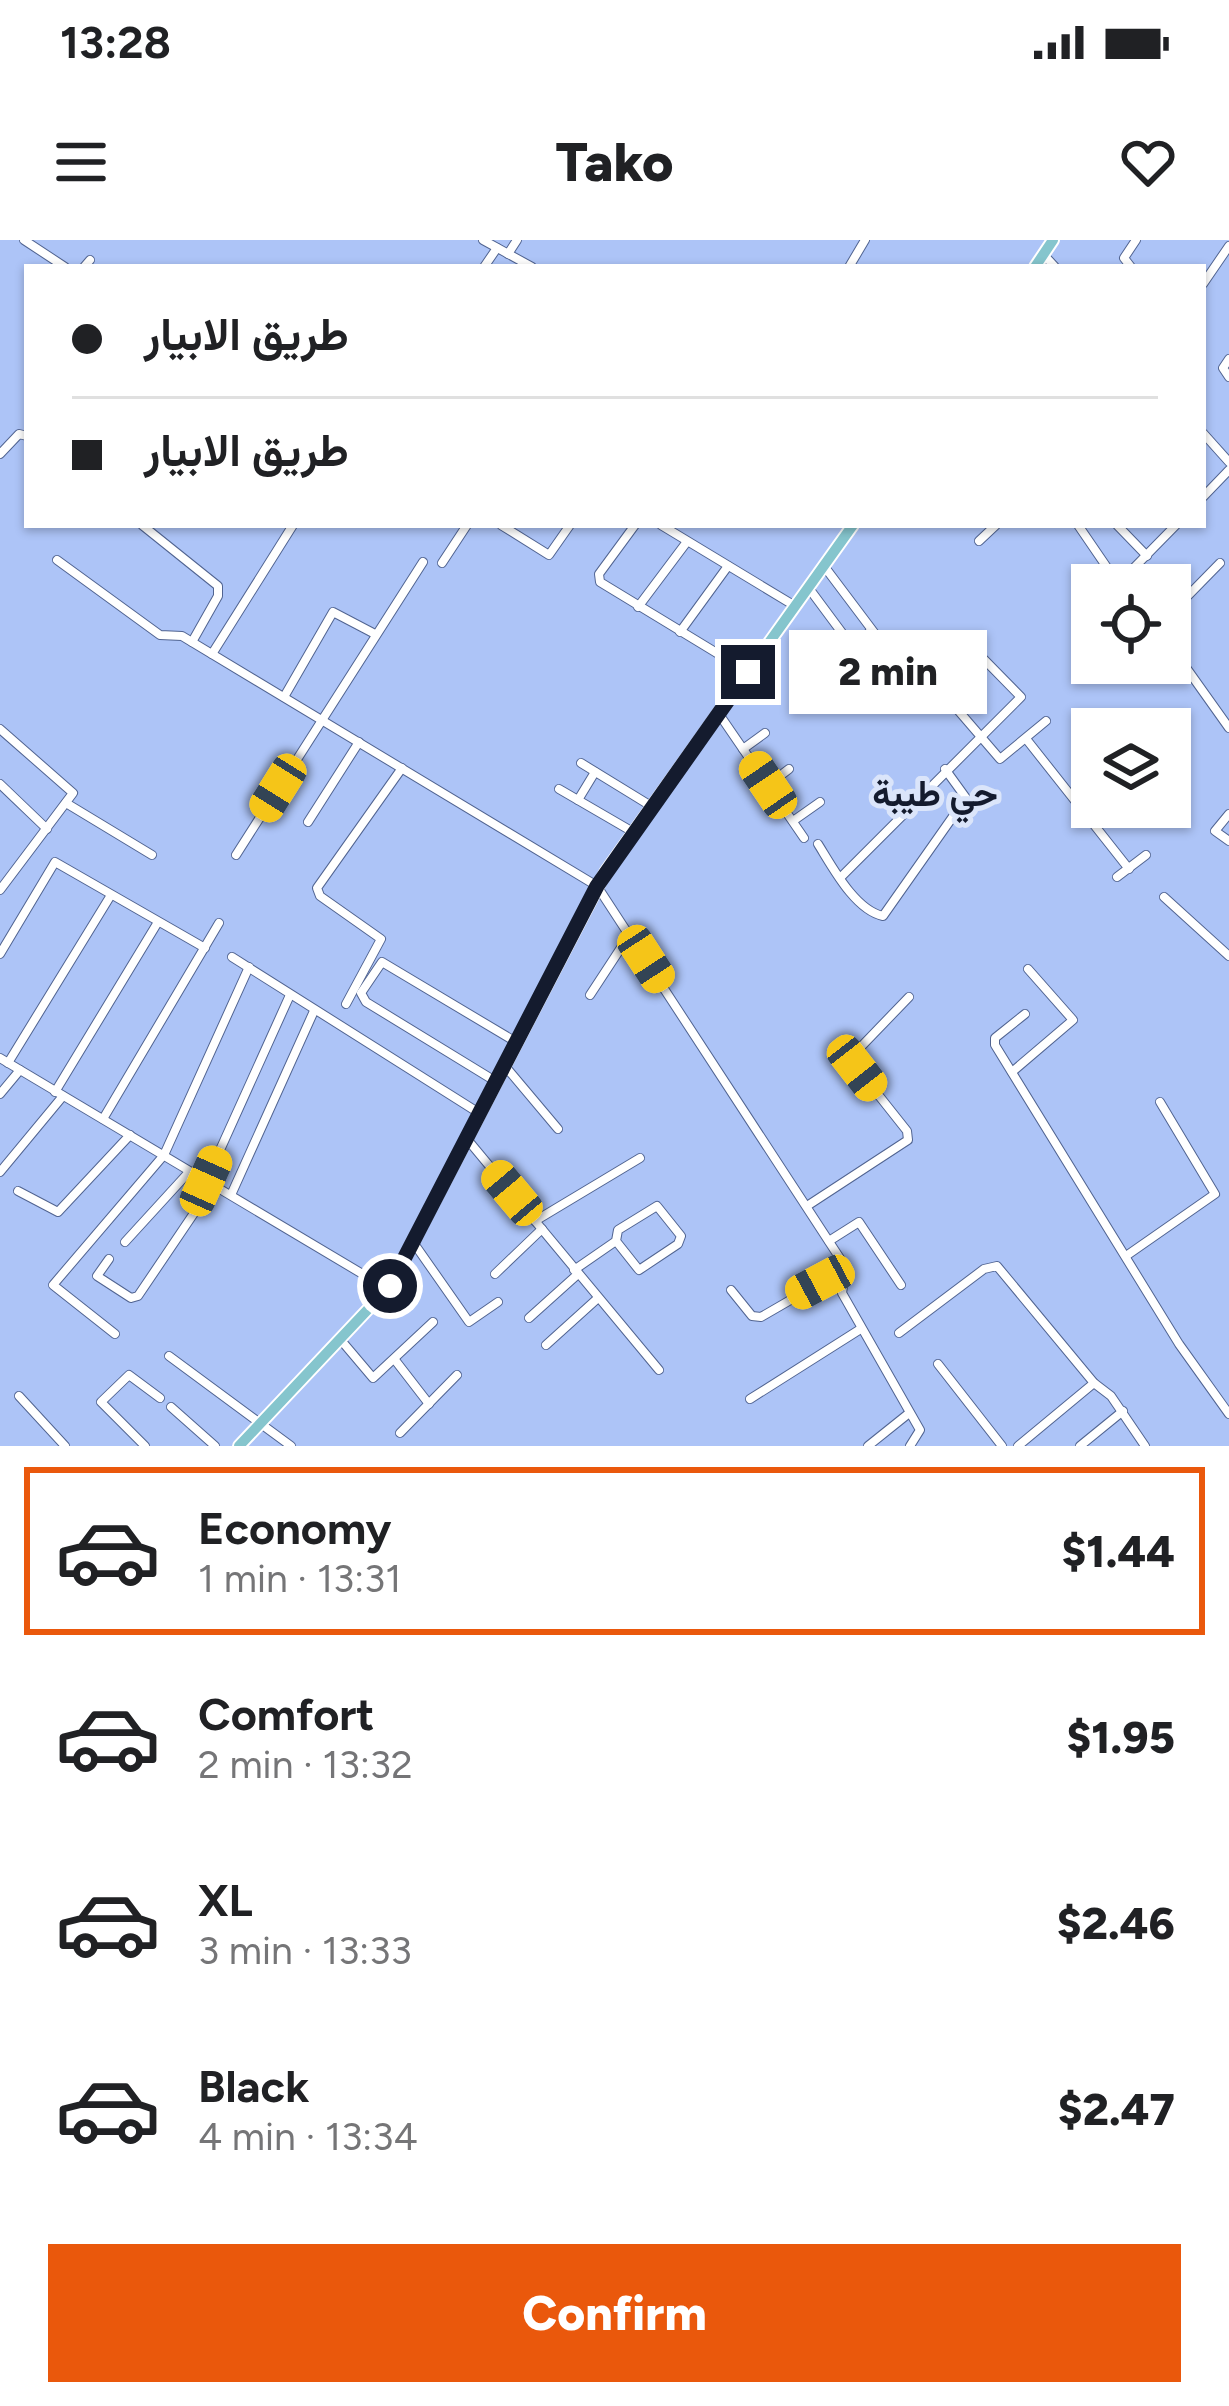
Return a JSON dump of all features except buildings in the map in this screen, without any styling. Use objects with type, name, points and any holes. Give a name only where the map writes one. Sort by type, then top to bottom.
[{"type":"main road","points":[[1037,264],[1052,240]]},
{"type":"main road","points":[[238,1446],[386,1288],[597,886],[851,528]]},
{"type":"street","points":[[24,240],[60,264]]},
{"type":"street","points":[[483,240],[526,264]]},
{"type":"street","points":[[508,254],[517,240]]},
{"type":"street","points":[[1206,280],[1229,246]]},
{"type":"street","points":[[486,264],[497,248]]},
{"type":"street","points":[[1044,255],[1052,264]]},
{"type":"street","points":[[1229,359],[1223,368],[1229,377]]},
{"type":"street","points":[[0,454],[19,434],[24,435]]},
{"type":"street","points":[[1206,437],[1229,466],[1206,493]]},
{"type":"street","points":[[146,528],[218,586],[218,596],[192,642]]},
{"type":"street","points":[[212,654],[290,528]]},
{"type":"street","points":[[442,562],[465,528]]},
{"type":"street","points":[[506,528],[549,555],[568,528]]},
{"type":"street","points":[[633,528],[598,578],[748,672]]},
{"type":"street","points":[[666,528],[795,606]]},
{"type":"street","points":[[1080,528],[1104,564]]},
{"type":"street","points":[[1120,528],[1148,556]]},
{"type":"street","points":[[1140,564],[1173,528]]},
{"type":"street","points":[[638,607],[686,543]]},
{"type":"street","points":[[57,560],[164,638],[182,636],[597,886],[829,1241],[844,1269],[842,1293],[859,1330],[920,1436],[910,1446]]},
{"type":"street","points":[[236,855],[423,562]]},
{"type":"street","points":[[1191,593],[1220,563]]},
{"type":"street","points":[[680,632],[728,566]]},
{"type":"street","points":[[824,566],[913,679],[965,640],[1021,697],[840,878]]},
{"type":"street","points":[[808,587],[852,652],[871,630]]},
{"type":"street","points":[[284,697],[333,611],[375,634]]},
{"type":"street","points":[[926,673],[978,738],[1005,760],[1046,722]]},
{"type":"street","points":[[1191,675],[1229,728]]},
{"type":"street","points":[[718,713],[804,838]]},
{"type":"street","points":[[0,729],[73,793],[0,890]]},
{"type":"street","points":[[743,749],[765,733]]},
{"type":"street","points":[[1027,740],[1129,869]]},
{"type":"street","points":[[308,822],[358,742]]},
{"type":"street","points":[[581,764],[651,806]]},
{"type":"street","points":[[346,1004],[381,939],[320,896],[317,888],[402,768]]},
{"type":"street","points":[[768,785],[790,769]]},
{"type":"street","points":[[818,844],[840,878],[876,915],[884,914],[966,798],[945,769]]},
{"type":"street","points":[[578,800],[595,772]]},
{"type":"street","points":[[0,784],[47,829]]},
{"type":"street","points":[[559,788],[633,832]]},
{"type":"street","points":[[793,821],[820,802]]},
{"type":"street","points":[[66,803],[152,855]]},
{"type":"street","points":[[1229,814],[1215,831],[1229,841]]},
{"type":"street","points":[[1118,878],[1146,855]]},
{"type":"street","points":[[0,955],[55,862],[205,948]]},
{"type":"street","points":[[111,895],[4,1060],[386,1288]]},
{"type":"street","points":[[1164,897],[1229,956]]},
{"type":"street","points":[[0,1172],[59,1094],[158,922]]},
{"type":"street","points":[[103,1119],[219,922]]},
{"type":"street","points":[[590,995],[630,934]]},
{"type":"street","points":[[232,956],[478,1113]]},
{"type":"street","points":[[496,1081],[366,1002],[361,993],[382,962],[516,1042]]},
{"type":"street","points":[[115,1334],[53,1285],[164,1155],[249,968]]},
{"type":"street","points":[[1012,1072],[1073,1020],[1028,969]]},
{"type":"street","points":[[109,1259],[97,1276],[131,1298],[138,1296],[210,1183],[290,995]]},
{"type":"street","points":[[807,1206],[908,1140],[908,1131],[857,1068],[854,1054],[909,997]]},
{"type":"street","points":[[231,1195],[314,1011]]},
{"type":"street","points":[[1025,1014],[994,1037],[1126,1256],[1229,1414]]},
{"type":"street","points":[[504,1064],[559,1129]]},
{"type":"street","points":[[0,1094],[20,1070]]},
{"type":"street","points":[[1126,1256],[1215,1194],[1160,1102]]},
{"type":"street","points":[[18,1191],[58,1212],[130,1135]]},
{"type":"street","points":[[466,1138],[659,1370]]},
{"type":"street","points":[[495,1274],[538,1225],[640,1158]]},
{"type":"street","points":[[124,1243],[189,1172]]},
{"type":"street","points":[[660,1205],[681,1236],[678,1244],[639,1270],[616,1241],[615,1233],[660,1205]]},
{"type":"street","points":[[829,1241],[859,1222],[901,1285]]},
{"type":"street","points":[[529,1318],[616,1241]]},
{"type":"street","points":[[413,1242],[469,1322],[498,1302]]},
{"type":"street","points":[[899,1334],[984,1269],[997,1266],[1123,1412],[1145,1446]]},
{"type":"street","points":[[731,1290],[752,1316],[760,1317],[844,1269]]},
{"type":"street","points":[[546,1345],[598,1298]]},
{"type":"street","points":[[340,1339],[371,1378],[433,1322]]},
{"type":"street","points":[[750,1399],[859,1330]]},
{"type":"street","points":[[169,1356],[292,1446]]},
{"type":"street","points":[[395,1360],[429,1404]]},
{"type":"street","points":[[938,1364],[1002,1446]]},
{"type":"street","points":[[145,1446],[101,1402],[129,1375],[160,1398]]},
{"type":"street","points":[[400,1433],[458,1376]]},
{"type":"street","points":[[1018,1446],[1094,1383]]},
{"type":"street","points":[[19,1396],[65,1446]]},
{"type":"street","points":[[171,1407],[215,1446]]},
{"type":"street","points":[[1080,1446],[1123,1412]]},
{"type":"street","points":[[868,1446],[908,1414]]},
{"type":"district","name":"حي طيبة","points":[[935,793]]},
{"type":"route","points":[[390,1286],[597,886],[748,672]]}]
